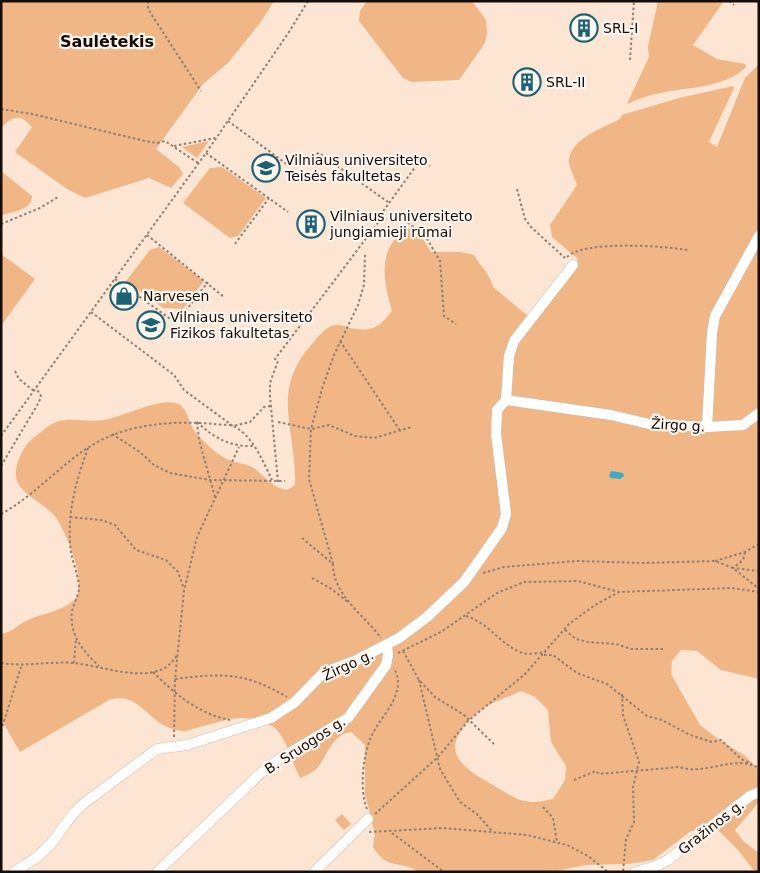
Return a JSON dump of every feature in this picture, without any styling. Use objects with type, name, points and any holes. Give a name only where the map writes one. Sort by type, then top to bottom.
[{"type":"street","points":[[707,427],[712,332],[715,316],[759,236]]},
{"type":"street","name":"Žirgo g.","points":[[14,872],[36,858],[51,844],[72,815],[83,804],[157,749],[174,745],[187,745],[271,718],[295,702],[323,673],[388,653],[469,576],[482,553],[502,528],[506,514],[496,434],[496,410],[506,400],[509,356],[514,341],[572,265]]},
{"type":"street","name":"Žirgo g.","points":[[506,400],[611,415],[649,424],[707,427],[743,425],[759,413]]},
{"type":"street","name":"B. Sruogos g.","points":[[158,872],[261,773],[276,761],[348,718],[382,672],[388,653]]},
{"type":"street","name":"Gražinos g.","points":[[635,872],[656,866],[668,860],[742,802],[759,792]]},
{"type":"street","points":[[314,872],[370,818]]},
{"type":"path","points":[[148,1],[148,8],[201,91]]},
{"type":"path","points":[[1,436],[206,153],[308,1]]},
{"type":"path","points":[[630,60],[634,1]]},
{"type":"path","points":[[729,1],[734,5]]},
{"type":"path","points":[[1,109],[32,114],[145,142],[157,143],[165,141],[198,164]]},
{"type":"path","points":[[228,121],[288,165],[319,153],[389,202]]},
{"type":"path","points":[[174,146],[216,138]]},
{"type":"path","points":[[206,153],[288,212]]},
{"type":"path","points":[[278,482],[270,406],[270,383],[278,361],[276,359],[380,220],[389,202],[420,159],[430,166]]},
{"type":"path","points":[[517,189],[526,219],[531,227],[565,258],[573,251],[620,246],[688,250]]},
{"type":"path","points":[[1,224],[40,208],[58,196]]},
{"type":"path","points":[[235,244],[269,198]]},
{"type":"path","points":[[396,213],[426,237],[440,261],[444,316],[456,324]]},
{"type":"path","points":[[147,235],[208,282],[224,297]]},
{"type":"path","points":[[350,603],[333,572],[333,564],[309,479],[311,429],[322,390],[340,341],[358,306],[364,285],[364,255]]},
{"type":"path","points":[[115,279],[168,318],[184,313],[208,282]]},
{"type":"path","points":[[91,312],[174,375],[184,390],[233,426],[256,446],[272,480]]},
{"type":"path","points":[[340,341],[401,432]]},
{"type":"path","points":[[1,466],[41,396],[35,389],[19,379],[15,372]]},
{"type":"path","points":[[1,514],[17,505],[88,447],[112,434],[140,427],[197,422],[233,426],[250,422],[264,407],[270,406]]},
{"type":"path","points":[[197,422],[220,440],[239,447],[256,446]]},
{"type":"path","points":[[197,422],[198,440],[215,497]]},
{"type":"path","points":[[278,422],[311,429],[329,425],[355,436],[374,438],[401,432],[412,427]]},
{"type":"path","points":[[112,434],[140,452],[154,465],[170,473],[210,480],[285,481]]},
{"type":"path","points":[[88,447],[76,482],[70,517],[71,551],[79,589],[72,611],[72,629],[84,651],[100,666]]},
{"type":"path","points":[[174,745],[174,693],[184,591],[197,538],[222,480],[239,447]]},
{"type":"path","points":[[70,517],[101,520],[115,525],[136,550],[166,560],[178,572],[184,591]]},
{"type":"path","points":[[302,538],[333,564]]},
{"type":"path","points":[[469,576],[504,567],[555,562],[715,561],[745,552],[758,545]]},
{"type":"path","points":[[733,568],[743,560],[745,552]]},
{"type":"path","points":[[715,561],[733,568],[759,571]]},
{"type":"path","points":[[733,568],[759,590]]},
{"type":"path","points":[[312,578],[330,588],[350,603],[372,626],[396,671],[398,686],[395,699],[371,737],[366,754],[365,804],[370,818],[438,757],[468,721],[525,674],[582,614],[620,592]]},
{"type":"path","points":[[388,653],[403,652],[441,632],[497,593],[524,582],[578,581],[620,592],[732,588],[759,590]]},
{"type":"path","points":[[466,616],[488,627],[513,648],[524,654],[553,655],[577,673],[607,684],[622,694],[630,705],[647,716],[662,720],[690,735],[712,742],[721,740],[741,759],[759,768]]},
{"type":"path","points":[[565,630],[576,640],[616,644],[631,648],[665,649]]},
{"type":"path","points":[[74,663],[76,638]]},
{"type":"path","points":[[403,652],[419,680],[440,702],[464,715],[468,721],[494,744]]},
{"type":"path","points":[[1,663],[21,666],[74,663],[132,672],[153,672],[169,667],[178,654]]},
{"type":"path","points":[[1,731],[21,666]]},
{"type":"path","points":[[153,672],[174,693],[213,717],[245,725]]},
{"type":"path","points":[[175,679],[216,673],[248,678],[272,688],[295,702]]},
{"type":"path","points":[[419,680],[440,769],[460,802],[477,814],[493,832]]},
{"type":"path","points":[[622,694],[623,716],[639,762],[633,787],[634,822],[626,840],[624,872]]},
{"type":"path","points":[[574,780],[596,772],[599,774],[680,767],[692,771],[707,770],[720,765],[752,764]]},
{"type":"path","points":[[543,807],[553,818],[557,842]]},
{"type":"path","points":[[359,828],[370,833],[392,833],[443,828],[527,835],[557,842],[588,856],[607,871]]},
{"type":"path","points":[[392,833],[444,872]]},
{"type":"shaded area","points":[[1,1],[274,1],[260,23],[228,63],[203,84],[156,149],[179,167],[183,174],[171,188],[149,178],[85,198],[67,189],[15,152],[32,127],[28,123],[20,118],[16,118],[1,128]]},
{"type":"shaded area","points":[[367,1],[472,1],[486,20],[487,32],[485,43],[459,80],[411,82],[403,78],[359,21],[360,11]]},
{"type":"shaded area","points":[[658,1],[724,1],[693,45],[717,59],[745,64],[746,67],[728,79],[717,83],[652,95],[627,104],[649,57],[648,47]]},
{"type":"shaded area","points":[[759,64],[759,679],[721,670],[697,651],[681,650],[672,661],[671,674],[700,725],[744,755],[759,770],[759,802],[735,830],[743,841],[759,853],[759,872],[755,872],[738,850],[717,829],[691,831],[653,860],[628,864],[585,865],[552,872],[418,872],[412,868],[384,860],[373,847],[375,834],[365,794],[365,745],[351,732],[338,738],[315,770],[300,778],[283,738],[272,726],[252,719],[236,718],[182,731],[170,728],[130,700],[120,698],[109,700],[20,752],[1,719],[1,634],[11,631],[30,619],[69,604],[75,599],[79,581],[74,556],[59,522],[50,511],[22,489],[17,480],[18,460],[25,447],[33,438],[52,424],[61,421],[103,420],[150,405],[168,402],[176,403],[184,408],[194,430],[207,445],[229,460],[254,468],[273,485],[287,490],[295,485],[295,465],[288,412],[288,395],[291,379],[299,362],[317,338],[328,328],[341,325],[350,328],[370,329],[379,325],[392,311],[386,287],[385,264],[387,253],[400,235],[411,228],[421,236],[431,252],[461,252],[474,255],[488,275],[493,287],[533,320],[578,259],[552,237],[550,225],[577,185],[569,163],[574,147],[588,135],[620,119],[622,115],[679,98],[733,86],[734,88],[709,142],[717,147],[745,78]],"holes":[[[521,691],[535,697],[548,710],[551,742],[566,766],[565,780],[553,799],[527,802],[515,798],[477,776],[458,758],[455,747],[456,740],[463,728],[482,709]]]},
{"type":"shaded area","points":[[209,141],[197,158],[182,147]]},
{"type":"shaded area","points":[[222,167],[266,198],[238,236],[230,238],[183,203],[210,168]]},
{"type":"shaded area","points":[[1,171],[32,196],[29,205],[25,208],[1,216]]},
{"type":"shaded area","points":[[159,247],[204,281],[183,309],[163,308],[126,281],[150,250]]},
{"type":"shaded area","points":[[1,254],[35,279],[1,326]]},
{"type":"shaded area","points":[[342,814],[351,824],[344,830],[335,820]]},
{"type":"water","points":[[611,471],[623,473],[624,476],[620,479],[611,478],[609,476]]},
{"type":"place","name":"SRL-I","points":[[584,28]]},
{"type":"place","name":"SRL-II","points":[[527,82]]},
{"type":"place","name":"Vilniaus universiteto Teisės fakultetas","points":[[266,168]]},
{"type":"place","name":"Vilniaus universiteto jungiamieji rūmai","points":[[311,224]]},
{"type":"place","name":"Narvesen","points":[[124,296]]},
{"type":"place","name":"Vilniaus universiteto Fizikos fakultetas","points":[[151,325]]},
{"type":"district","name":"Saulėtekis","points":[[107,41]]}]
